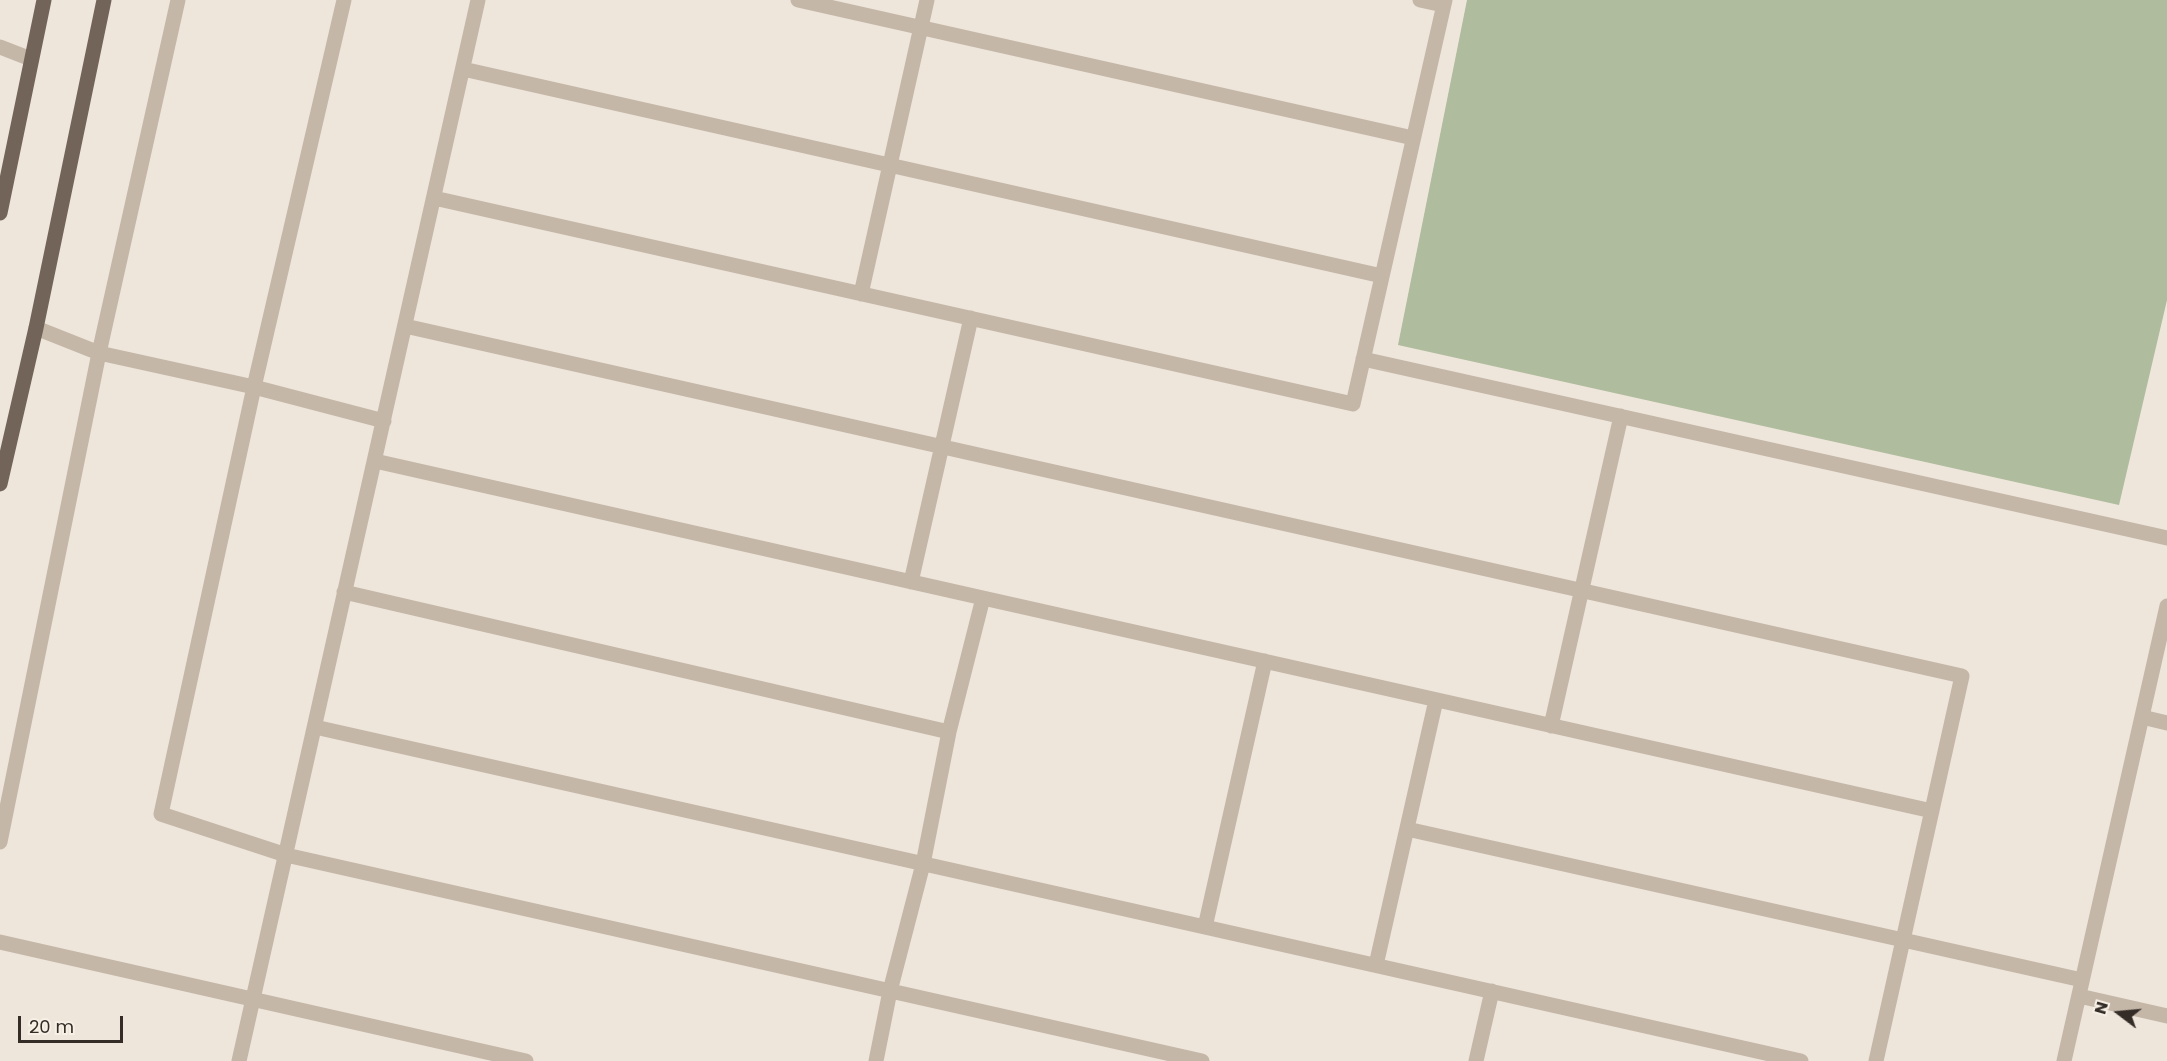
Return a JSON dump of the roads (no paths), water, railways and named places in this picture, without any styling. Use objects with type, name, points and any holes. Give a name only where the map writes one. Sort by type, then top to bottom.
[{"type":"main road","points":[[0,213],[44,0]]},
{"type":"main road","points":[[0,484],[36,328],[104,0]]},
{"type":"street","points":[[0,842],[99,353],[178,0]]},
{"type":"street","points":[[344,0],[254,387],[161,814],[286,855],[1202,1061]]},
{"type":"street","points":[[239,1061],[478,0]]},
{"type":"street","points":[[798,0],[1413,138]]},
{"type":"street","points":[[861,294],[927,0]]},
{"type":"street","points":[[434,198],[1353,404],[1444,3],[1420,0]]},
{"type":"street","points":[[0,46],[31,59]]},
{"type":"street","points":[[463,69],[1382,276]]},
{"type":"street","points":[[911,582],[971,318]]},
{"type":"street","points":[[405,326],[1962,676],[1875,1061]]},
{"type":"street","points":[[36,328],[99,353],[254,387],[384,421]]},
{"type":"street","points":[[1363,359],[2167,538]]},
{"type":"street","points":[[1551,726],[1621,417]]},
{"type":"street","points":[[375,461],[1932,811]]},
{"type":"street","points":[[345,592],[949,732]]},
{"type":"street","points":[[876,1061],[890,991],[923,864],[949,732],[983,598]]},
{"type":"street","points":[[2064,1061],[2167,606]]},
{"type":"street","points":[[1205,927],[1265,661]]},
{"type":"street","points":[[1376,965],[1436,700]]},
{"type":"street","points":[[2142,717],[2167,723]]},
{"type":"street","points":[[315,727],[1801,1061]]},
{"type":"street","points":[[1407,829],[2082,980]]},
{"type":"street","points":[[0,942],[526,1061]]},
{"type":"street","points":[[1476,1061],[1492,991]]},
{"type":"street","points":[[2079,996],[2167,1016]]}]
